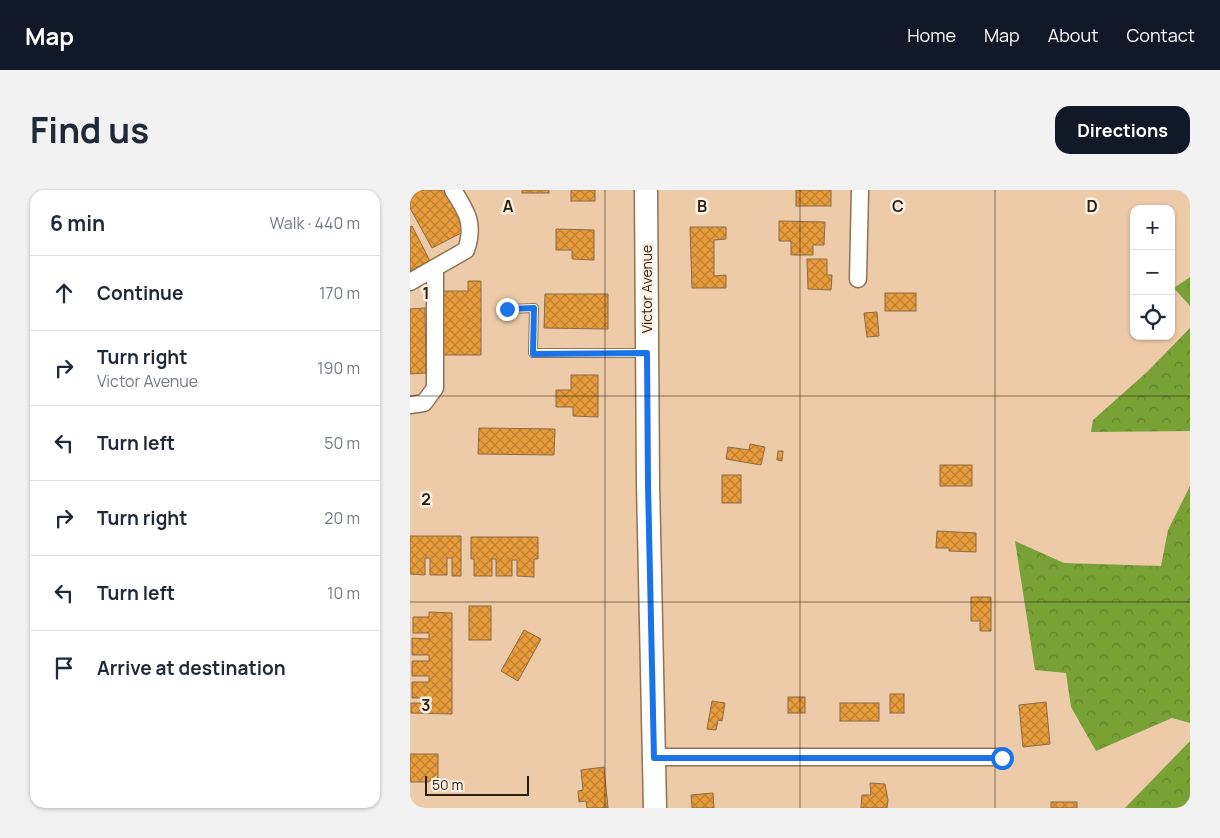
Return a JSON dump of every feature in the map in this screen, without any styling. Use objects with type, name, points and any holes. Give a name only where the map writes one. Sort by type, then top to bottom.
[{"type":"main road","name":"Victor Avenue","points":[[646,190],[648,493],[656,808]]},
{"type":"street","points":[[410,282],[466,250],[470,241],[470,226],[467,213],[453,190]]},
{"type":"street","points":[[858,279],[860,190]]},
{"type":"street","points":[[410,405],[424,403],[435,388],[435,268]]},
{"type":"street","points":[[654,758],[1002,758]]},
{"type":"lane","points":[[507,309],[534,308],[533,354],[647,353]]},
{"type":"green space","points":[[1190,277],[1190,306],[1175,289]]},
{"type":"green space","points":[[1190,328],[1190,431],[1091,432],[1093,420],[1147,372]]},
{"type":"green space","points":[[1190,486],[1190,723],[1172,718],[1096,751],[1071,707],[1066,673],[1035,670],[1015,541],[1064,563],[1161,566],[1168,530]]},
{"type":"green space","points":[[1190,741],[1190,808],[1125,808]]},
{"type":"building","points":[[410,190],[446,190],[467,230],[432,248],[410,208]]},
{"type":"building","points":[[522,190],[549,190],[549,193],[522,193]]},
{"type":"building","points":[[571,190],[595,190],[595,201],[571,201]]},
{"type":"building","points":[[796,190],[831,190],[831,206],[796,206]]},
{"type":"building","points":[[779,221],[825,222],[824,245],[813,245],[813,255],[791,255],[791,241],[779,241]]},
{"type":"building","points":[[412,226],[430,261],[410,271],[410,227]]},
{"type":"building","points":[[690,227],[726,227],[726,239],[714,240],[714,276],[726,275],[726,288],[692,288]]},
{"type":"building","points":[[556,229],[594,230],[594,260],[572,259],[572,250],[556,250]]},
{"type":"building","points":[[807,259],[827,259],[827,275],[832,275],[831,290],[808,289]]},
{"type":"building","points":[[468,281],[481,281],[481,355],[442,355],[442,291],[468,291]]},
{"type":"building","points":[[885,293],[916,293],[916,311],[885,311]]},
{"type":"building","points":[[545,294],[608,294],[608,329],[544,328]]},
{"type":"building","points":[[425,308],[426,373],[410,374],[410,309]]},
{"type":"building","points":[[877,312],[879,336],[867,337],[864,313]]},
{"type":"building","points":[[571,375],[598,375],[598,417],[573,416],[573,407],[556,407],[556,390],[571,390]]},
{"type":"building","points":[[479,428],[555,429],[554,455],[478,454]]},
{"type":"building","points":[[750,444],[765,447],[761,465],[726,459],[728,447],[749,450]]},
{"type":"building","points":[[778,451],[783,451],[782,461],[777,460]]},
{"type":"building","points":[[940,465],[972,465],[972,486],[940,486]]},
{"type":"building","points":[[722,475],[741,475],[741,503],[722,503]]},
{"type":"building","points":[[937,531],[976,533],[976,552],[949,551],[949,548],[936,548]]},
{"type":"building","points":[[410,536],[461,536],[461,576],[452,576],[452,558],[447,558],[447,575],[430,575],[430,558],[425,558],[425,575],[410,574]]},
{"type":"building","points":[[471,537],[538,537],[538,559],[534,559],[534,577],[517,576],[517,560],[512,560],[512,576],[496,576],[496,559],[492,559],[492,576],[474,576],[474,559],[471,559]]},
{"type":"building","points":[[971,597],[991,597],[991,631],[980,631],[980,621],[971,621]]},
{"type":"building","points":[[469,606],[491,606],[491,640],[469,640]]},
{"type":"building","points":[[429,612],[452,613],[452,714],[411,713],[411,703],[429,703],[429,698],[412,698],[412,682],[429,682],[429,676],[412,676],[412,661],[429,661],[429,655],[412,655],[412,638],[429,639],[429,633],[413,633],[413,617],[429,617]]},
{"type":"building","points":[[524,630],[541,639],[518,681],[501,671]]},
{"type":"building","points":[[890,694],[904,694],[904,713],[890,713]]},
{"type":"building","points":[[788,697],[805,697],[805,713],[788,713]]},
{"type":"building","points":[[712,701],[725,703],[722,721],[718,720],[716,730],[707,729]]},
{"type":"building","points":[[1046,702],[1050,744],[1023,747],[1019,705]]},
{"type":"building","points":[[840,703],[879,703],[879,721],[840,721]]},
{"type":"building","points":[[410,754],[438,754],[438,782],[410,782]]},
{"type":"building","points":[[604,767],[608,808],[587,808],[586,801],[579,802],[578,791],[583,790],[581,770]]},
{"type":"building","points":[[870,783],[885,784],[888,800],[887,808],[861,808],[862,795],[871,795]]},
{"type":"building","points":[[713,793],[714,808],[692,808],[691,795]]},
{"type":"building","points":[[1051,802],[1077,802],[1077,808],[1051,808]]},
{"type":"route","points":[[507,309],[534,308],[533,354],[647,353],[654,758],[1002,758]]}]
